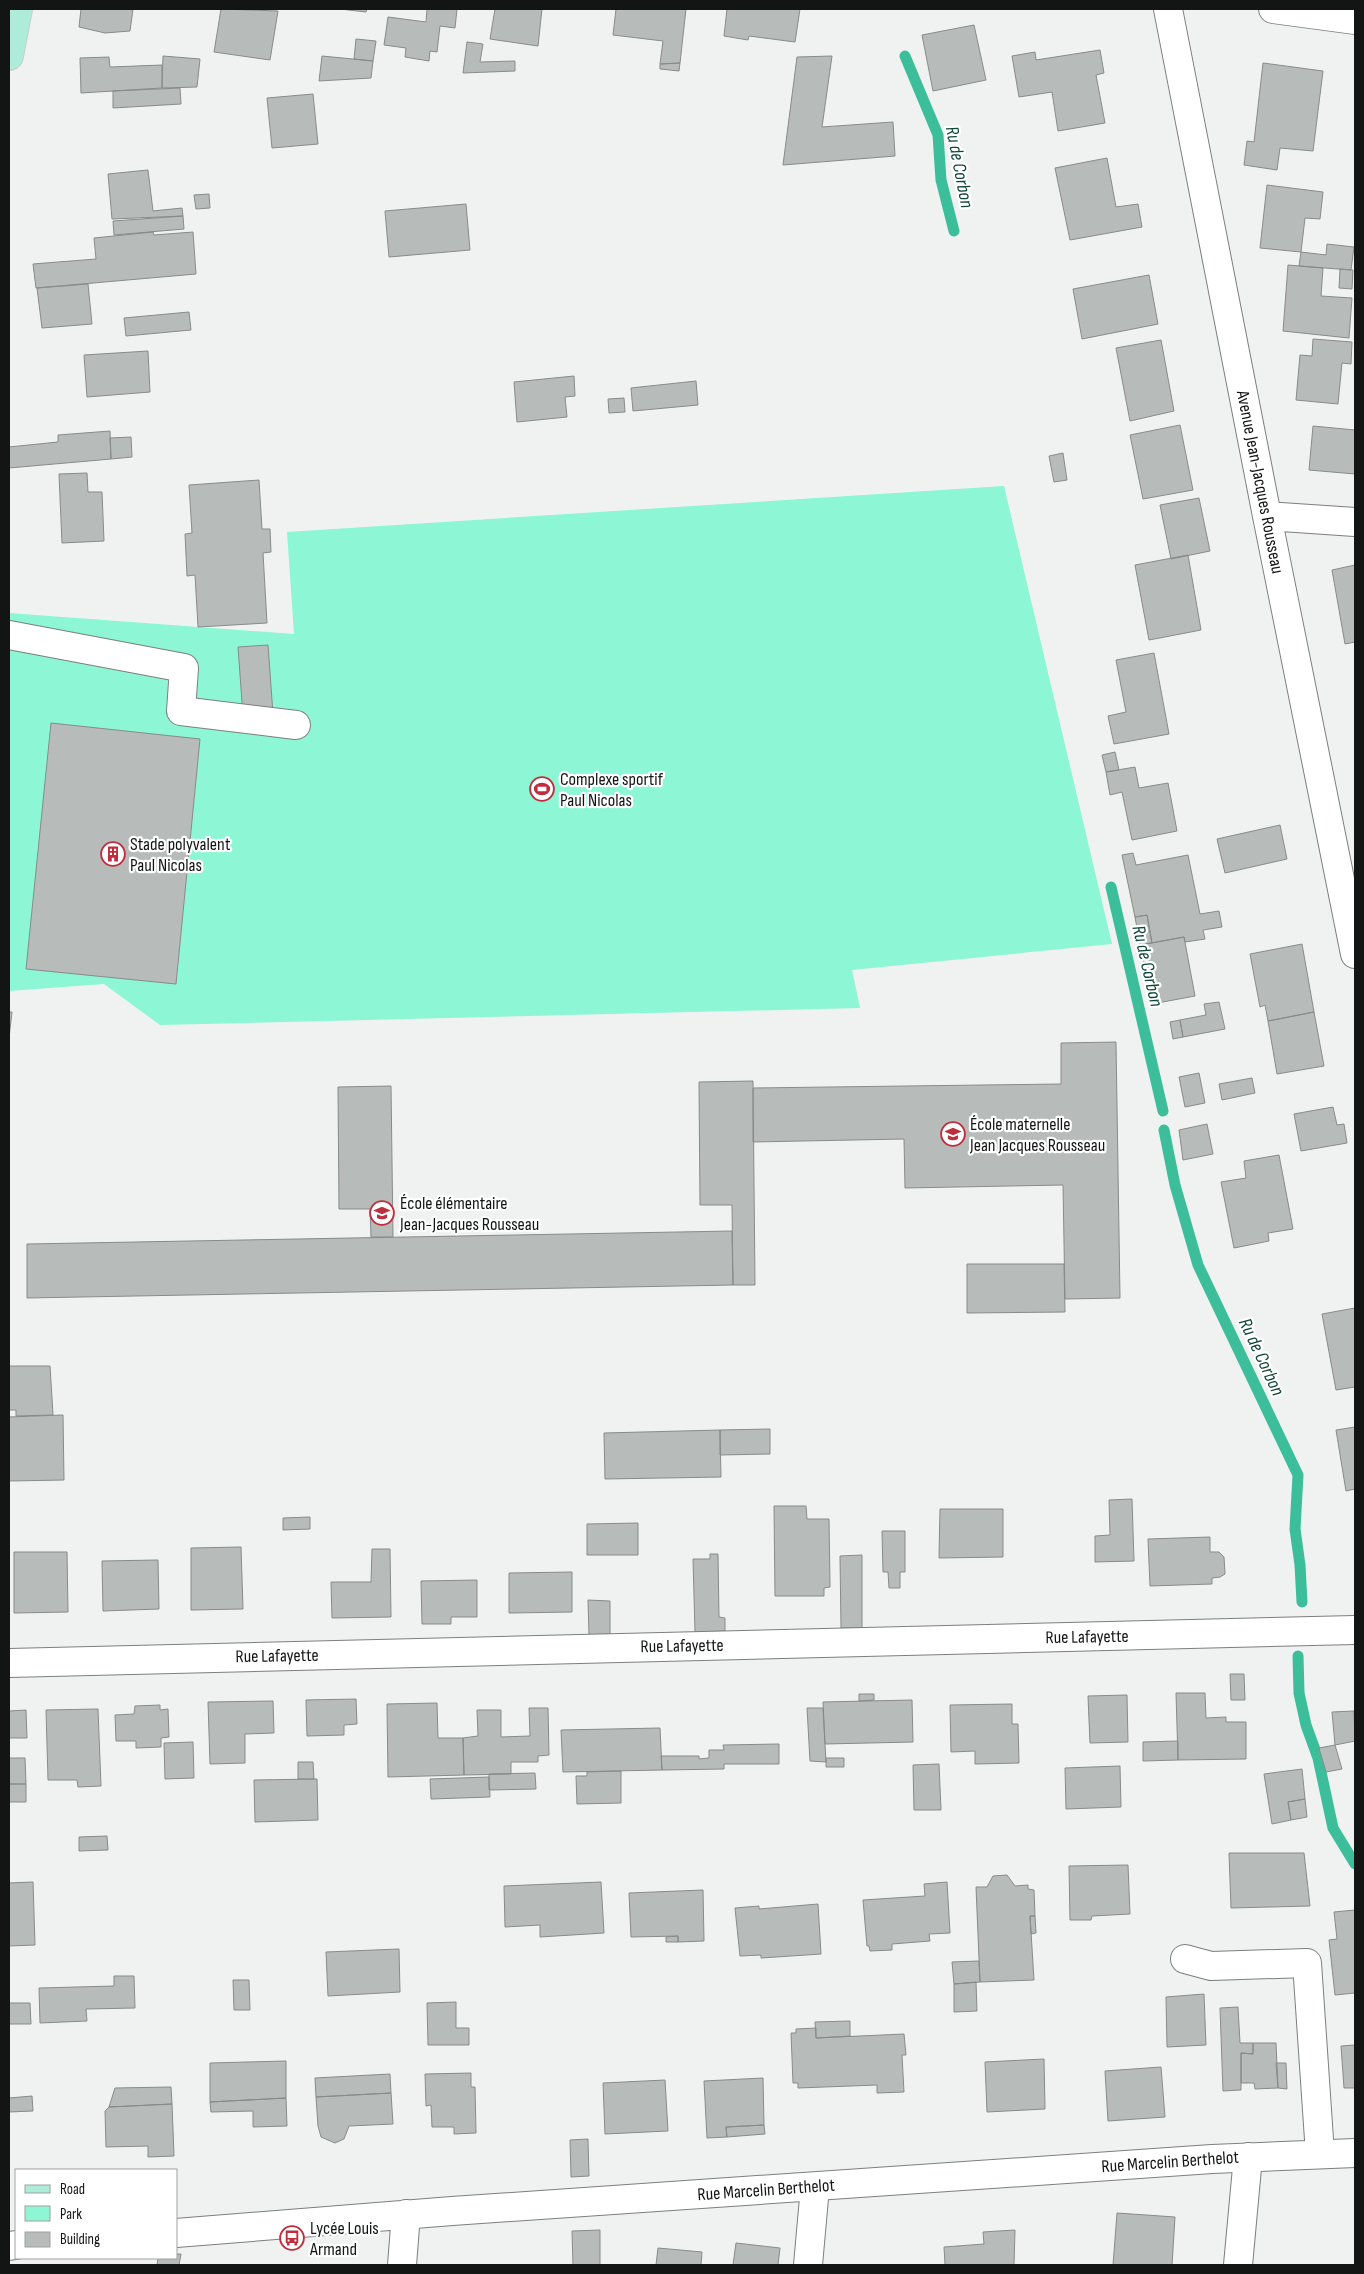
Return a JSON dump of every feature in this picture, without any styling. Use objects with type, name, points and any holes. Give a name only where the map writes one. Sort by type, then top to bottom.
[{"type":"main road","points":[[9,56],[18,9]]},
{"type":"street","name":"Avenue Jean-Jacques Rousseau","points":[[1168,9],[1355,954]]},
{"type":"street","points":[[1273,9],[1355,20]]},
{"type":"street","points":[[1267,516],[1355,522]]},
{"type":"street","points":[[9,635],[184,668],[181,711],[296,725]]},
{"type":"street","name":"Rue Lafayette","points":[[9,1663],[1355,1630]]},
{"type":"street","points":[[1185,1959],[1211,1966],[1307,1963],[1320,2154]]},
{"type":"street","name":"Rue Marcelin Berthelot","points":[[178,2232],[815,2186],[1248,2157],[1355,2153]]},
{"type":"street","points":[[1238,2265],[1248,2157]]},
{"type":"street","points":[[808,2265],[815,2186]]},
{"type":"street","points":[[402,2265],[406,2214]]},
{"type":"green space","name":"Complexe sportif Paul Nicolas","points":[[1004,486],[1112,944],[852,970],[860,1008],[160,1025],[104,984],[9,991],[9,613],[294,634],[287,532]]},
{"type":"building","points":[[81,9],[133,9],[130,31],[105,33],[79,27]]},
{"type":"building","points":[[221,9],[278,11],[270,60],[214,52]]},
{"type":"building","points":[[340,9],[367,9],[366,12]]},
{"type":"building","points":[[427,9],[457,9],[455,28],[440,26],[437,52],[430,51],[429,61],[405,57],[406,48],[384,45],[388,17],[426,22]]},
{"type":"building","points":[[495,9],[542,9],[538,46],[490,39]]},
{"type":"building","points":[[616,9],[686,9],[680,63],[660,64],[663,41],[613,35]]},
{"type":"building","points":[[727,9],[800,9],[795,42],[749,36],[748,40],[724,36]]},
{"type":"building","points":[[974,25],[986,80],[933,91],[922,35]]},
{"type":"building","points":[[356,39],[376,41],[373,61],[354,59]]},
{"type":"building","points":[[467,42],[483,44],[480,62],[515,61],[515,71],[463,73]]},
{"type":"building","points":[[1100,50],[1104,73],[1096,75],[1105,123],[1058,131],[1052,92],[1019,97],[1012,56],[1035,52],[1036,60]]},
{"type":"building","points":[[163,56],[200,59],[197,87],[162,88]]},
{"type":"building","points":[[322,56],[373,61],[371,78],[319,81]]},
{"type":"building","points":[[832,56],[822,127],[893,122],[895,156],[783,165],[797,57]]},
{"type":"building","points":[[109,57],[110,67],[162,65],[162,88],[81,93],[80,58]]},
{"type":"building","points":[[680,63],[679,71],[660,69],[660,64]]},
{"type":"building","points":[[1263,63],[1323,71],[1313,151],[1280,148],[1277,170],[1244,165],[1247,141],[1254,142]]},
{"type":"building","points":[[180,88],[181,104],[113,108],[113,91]]},
{"type":"building","points":[[313,94],[318,144],[272,148],[267,98]]},
{"type":"building","points":[[1107,158],[1116,207],[1138,204],[1142,227],[1070,240],[1055,168]]},
{"type":"building","points":[[148,170],[153,211],[182,208],[183,216],[112,219],[108,174]]},
{"type":"building","points":[[1267,185],[1323,192],[1320,219],[1305,218],[1301,252],[1260,248]]},
{"type":"building","points":[[209,194],[210,208],[196,209],[194,195]]},
{"type":"building","points":[[466,204],[470,250],[389,257],[385,211]]},
{"type":"building","points":[[183,216],[184,229],[114,235],[113,221]]},
{"type":"building","points":[[153,232],[154,235],[193,232],[196,274],[36,288],[33,264],[96,259],[94,238]]},
{"type":"building","points":[[1327,244],[1354,247],[1351,270],[1299,266],[1301,252],[1326,255]]},
{"type":"building","points":[[1288,265],[1323,268],[1321,296],[1352,298],[1349,338],[1283,331]]},
{"type":"building","points":[[1340,269],[1353,270],[1352,289],[1339,288]]},
{"type":"building","points":[[1149,275],[1158,324],[1082,339],[1073,289]]},
{"type":"building","points":[[88,284],[92,324],[42,328],[37,288]]},
{"type":"building","points":[[189,312],[191,330],[126,336],[124,318]]},
{"type":"building","points":[[1313,339],[1352,342],[1351,364],[1342,363],[1338,404],[1296,400],[1300,355],[1312,356]]},
{"type":"building","points":[[1161,340],[1174,411],[1130,421],[1116,348]]},
{"type":"building","points":[[148,351],[150,392],[87,397],[84,355]]},
{"type":"building","points":[[574,376],[575,396],[565,397],[567,417],[517,422],[514,382]]},
{"type":"building","points":[[696,381],[698,405],[633,411],[631,388]]},
{"type":"building","points":[[624,398],[625,412],[609,413],[608,399]]},
{"type":"building","points":[[1180,425],[1193,490],[1143,499],[1130,435]]},
{"type":"building","points":[[1313,426],[1355,430],[1355,474],[1309,470]]},
{"type":"building","points":[[110,431],[111,459],[9,468],[9,447],[58,442],[58,435]]},
{"type":"building","points":[[131,437],[132,457],[111,459],[110,438]]},
{"type":"building","points":[[1063,453],[1067,480],[1054,482],[1049,456]]},
{"type":"building","points":[[87,473],[88,492],[102,492],[104,541],[62,543],[59,474]]},
{"type":"building","points":[[259,480],[262,529],[270,529],[271,552],[263,553],[267,623],[198,627],[195,575],[187,576],[185,534],[192,533],[189,485]]},
{"type":"building","points":[[1199,498],[1210,551],[1171,559],[1160,505]]},
{"type":"building","points":[[1188,555],[1201,630],[1149,640],[1135,565]]},
{"type":"building","points":[[1355,565],[1355,642],[1345,644],[1332,570]]},
{"type":"building","points":[[268,645],[273,714],[243,716],[238,647]]},
{"type":"building","points":[[1154,653],[1169,734],[1114,744],[1108,716],[1126,712],[1116,660]]},
{"type":"building","name":"Stade polyvalent Paul Nicolas","points":[[51,723],[200,739],[176,984],[26,969]]},
{"type":"building","points":[[1115,752],[1119,770],[1106,772],[1102,755]]},
{"type":"building","points":[[1135,767],[1139,788],[1168,783],[1177,831],[1132,840],[1122,792],[1110,795],[1106,772]]},
{"type":"building","points":[[1280,825],[1287,859],[1225,873],[1217,839]]},
{"type":"building","points":[[1133,853],[1136,865],[1188,855],[1200,914],[1219,911],[1222,927],[1203,930],[1205,939],[1185,942],[1184,937],[1152,943],[1147,915],[1135,917],[1122,855]]},
{"type":"building","points":[[1147,915],[1152,943],[1140,945],[1135,917]]},
{"type":"building","points":[[1184,937],[1195,996],[1152,1004],[1140,945]]},
{"type":"building","points":[[1302,944],[1314,1012],[1268,1021],[1265,1005],[1260,1007],[1250,954]]},
{"type":"building","points":[[1219,1002],[1225,1029],[1183,1037],[1180,1020],[1206,1015],[1204,1004]]},
{"type":"building","points":[[9,1012],[12,1012],[9,1038]]},
{"type":"building","points":[[1314,1012],[1324,1066],[1277,1074],[1268,1021]]},
{"type":"building","points":[[1180,1020],[1183,1037],[1173,1039],[1170,1022]]},
{"type":"building","points":[[1116,1042],[1120,1298],[1065,1299],[1063,1185],[905,1188],[904,1139],[753,1142],[753,1088],[1061,1084],[1061,1043]]},
{"type":"building","points":[[1199,1073],[1205,1103],[1185,1107],[1179,1077]]},
{"type":"building","points":[[1252,1078],[1255,1093],[1222,1100],[1219,1084]]},
{"type":"building","points":[[753,1081],[755,1285],[733,1285],[732,1205],[700,1205],[699,1082]]},
{"type":"building","points":[[391,1086],[393,1237],[371,1237],[370,1209],[339,1209],[338,1087]]},
{"type":"building","points":[[1333,1107],[1337,1125],[1344,1124],[1347,1143],[1301,1151],[1294,1114]]},
{"type":"building","points":[[1207,1124],[1213,1154],[1183,1160],[1179,1130]]},
{"type":"building","points":[[1279,1155],[1293,1229],[1268,1233],[1269,1241],[1234,1248],[1221,1182],[1246,1178],[1244,1161]]},
{"type":"building","points":[[732,1231],[733,1285],[27,1298],[27,1244]]},
{"type":"building","points":[[967,1264],[1064,1264],[1065,1312],[967,1313]]},
{"type":"building","points":[[1355,1308],[1355,1387],[1336,1390],[1322,1314]]},
{"type":"building","points":[[9,1366],[50,1366],[53,1415],[16,1416],[16,1410],[9,1410]]},
{"type":"building","points":[[63,1415],[64,1480],[9,1481],[9,1417]]},
{"type":"building","points":[[1355,1427],[1355,1489],[1346,1491],[1336,1430]]},
{"type":"building","points":[[770,1429],[770,1454],[720,1455],[720,1430]]},
{"type":"building","points":[[720,1430],[721,1477],[605,1479],[604,1433]]},
{"type":"building","points":[[1132,1499],[1134,1561],[1095,1562],[1095,1536],[1110,1535],[1109,1500]]},
{"type":"building","points":[[774,1506],[806,1506],[807,1519],[829,1519],[830,1587],[824,1588],[824,1596],[775,1596]]},
{"type":"building","points":[[940,1509],[1003,1509],[1003,1557],[939,1558]]},
{"type":"building","points":[[310,1517],[310,1529],[283,1530],[283,1518]]},
{"type":"building","points":[[638,1523],[638,1555],[587,1555],[587,1524]]},
{"type":"building","points":[[882,1531],[905,1531],[905,1572],[900,1572],[900,1588],[889,1588],[888,1572],[883,1572]]},
{"type":"building","points":[[1210,1537],[1210,1552],[1219,1552],[1224,1557],[1225,1574],[1212,1578],[1212,1584],[1150,1586],[1148,1539]]},
{"type":"building","points":[[241,1547],[243,1609],[191,1610],[191,1548]]},
{"type":"building","points":[[372,1549],[390,1549],[391,1617],[332,1618],[331,1582],[371,1582]]},
{"type":"building","points":[[14,1552],[67,1552],[68,1612],[14,1613]]},
{"type":"building","points":[[710,1554],[718,1554],[719,1617],[725,1618],[725,1631],[695,1632],[693,1559],[710,1559]]},
{"type":"building","points":[[862,1555],[862,1628],[841,1628],[840,1556]]},
{"type":"building","points":[[158,1560],[159,1609],[103,1611],[102,1561]]},
{"type":"building","points":[[572,1572],[572,1612],[509,1613],[509,1573]]},
{"type":"building","points":[[477,1580],[477,1617],[451,1617],[451,1624],[422,1624],[421,1581]]},
{"type":"building","points":[[588,1600],[610,1601],[610,1634],[589,1635]]},
{"type":"building","points":[[1230,1674],[1244,1674],[1245,1700],[1231,1700]]},
{"type":"building","points":[[1176,1693],[1205,1693],[1206,1718],[1226,1717],[1226,1722],[1246,1722],[1246,1759],[1178,1760]]},
{"type":"building","points":[[859,1694],[874,1694],[874,1700],[859,1701]]},
{"type":"building","points":[[1127,1695],[1128,1742],[1090,1743],[1088,1696]]},
{"type":"building","points":[[356,1699],[357,1724],[344,1725],[344,1735],[307,1736],[306,1700]]},
{"type":"building","points":[[912,1700],[913,1742],[825,1744],[823,1702]]},
{"type":"building","points":[[273,1701],[274,1733],[245,1734],[245,1763],[210,1764],[208,1702]]},
{"type":"building","points":[[437,1703],[438,1738],[463,1738],[464,1775],[388,1777],[387,1704]]},
{"type":"building","points":[[1012,1704],[1012,1724],[1018,1724],[1019,1763],[975,1764],[975,1751],[951,1752],[950,1705]]},
{"type":"building","points":[[160,1705],[160,1710],[168,1709],[169,1737],[161,1738],[161,1747],[136,1748],[136,1741],[116,1741],[115,1715],[134,1714],[135,1706]]},
{"type":"building","points":[[529,1708],[548,1708],[549,1755],[538,1756],[538,1762],[511,1762],[511,1774],[464,1775],[463,1738],[478,1736],[477,1710],[501,1710],[501,1737],[530,1736]]},
{"type":"building","points":[[807,1708],[823,1708],[826,1762],[810,1761]]},
{"type":"building","points":[[98,1709],[101,1786],[78,1787],[77,1780],[48,1780],[46,1710]]},
{"type":"building","points":[[26,1710],[27,1738],[9,1738],[9,1711]]},
{"type":"building","points":[[1354,1711],[1355,1741],[1335,1745],[1332,1712]]},
{"type":"building","points":[[660,1728],[662,1770],[563,1772],[561,1730]]},
{"type":"building","points":[[1178,1741],[1178,1760],[1143,1761],[1143,1742]]},
{"type":"building","points":[[193,1742],[194,1778],[165,1779],[164,1743]]},
{"type":"building","points":[[779,1744],[779,1764],[724,1764],[724,1769],[662,1770],[661,1756],[699,1756],[699,1759],[709,1758],[709,1750],[724,1750],[723,1745]]},
{"type":"building","points":[[1335,1745],[1342,1769],[1326,1772],[1319,1748]]},
{"type":"building","points":[[9,1758],[25,1758],[26,1784],[9,1784]]},
{"type":"building","points":[[826,1758],[844,1758],[844,1767],[826,1767]]},
{"type":"building","points":[[298,1762],[313,1762],[314,1779],[298,1779]]},
{"type":"building","points":[[939,1764],[941,1810],[914,1810],[913,1765]]},
{"type":"building","points":[[1120,1766],[1121,1807],[1066,1809],[1065,1768]]},
{"type":"building","points":[[1302,1769],[1305,1799],[1288,1802],[1291,1820],[1272,1824],[1264,1774]]},
{"type":"building","points":[[621,1771],[621,1803],[577,1804],[576,1776],[587,1776],[587,1772]]},
{"type":"building","points":[[535,1773],[536,1789],[489,1790],[489,1774]]},
{"type":"building","points":[[489,1777],[490,1797],[431,1799],[430,1779]]},
{"type":"building","points":[[317,1779],[318,1820],[255,1822],[254,1780]]},
{"type":"building","points":[[9,1784],[26,1784],[26,1802],[9,1802]]},
{"type":"building","points":[[1305,1799],[1307,1817],[1291,1820],[1288,1802]]},
{"type":"building","points":[[107,1836],[108,1850],[79,1851],[79,1837]]},
{"type":"building","points":[[1229,1853],[1304,1853],[1310,1906],[1231,1908]]},
{"type":"building","points":[[1128,1865],[1130,1914],[1092,1916],[1091,1920],[1070,1920],[1069,1866]]},
{"type":"building","points":[[1007,1875],[1015,1886],[1028,1885],[1028,1889],[1034,1890],[1035,1916],[1030,1916],[1034,1980],[980,1982],[976,1887],[987,1887],[993,1876]]},
{"type":"building","points":[[33,1882],[35,1945],[9,1946],[9,1883]]},
{"type":"building","points":[[601,1882],[604,1933],[540,1937],[540,1925],[505,1927],[504,1886]]},
{"type":"building","points":[[947,1882],[950,1933],[929,1934],[930,1941],[892,1944],[892,1950],[870,1951],[869,1946],[867,1946],[863,1900],[925,1896],[924,1884]]},
{"type":"building","points":[[703,1890],[704,1941],[678,1942],[678,1936],[631,1937],[629,1893]]},
{"type":"building","points":[[818,1904],[821,1954],[761,1958],[761,1955],[740,1956],[735,1908],[759,1906],[759,1909]]},
{"type":"building","points":[[1355,1910],[1355,1993],[1335,1995],[1329,1940],[1337,1939],[1334,1912]]},
{"type":"building","points":[[1030,1916],[1035,1916],[1036,1933],[1031,1934]]},
{"type":"building","points":[[678,1936],[678,1942],[666,1942],[666,1937]]},
{"type":"building","points":[[399,1949],[400,1992],[328,1996],[326,1952]]},
{"type":"building","points":[[979,1961],[980,1982],[954,1984],[952,1962]]},
{"type":"building","points":[[114,1976],[134,1976],[135,2008],[86,2009],[87,2021],[40,2023],[39,1988],[114,1986]]},
{"type":"building","points":[[233,1980],[249,1980],[250,2010],[234,2010]]},
{"type":"building","points":[[976,1982],[977,2011],[954,2012],[954,1984]]},
{"type":"building","points":[[1204,1994],[1206,2045],[1167,2047],[1166,1997]]},
{"type":"building","points":[[456,2002],[456,2028],[469,2028],[469,2045],[428,2045],[427,2003]]},
{"type":"building","points":[[9,2003],[30,2003],[31,2024],[9,2024]]},
{"type":"building","points":[[1238,2007],[1240,2043],[1253,2043],[1253,2054],[1241,2053],[1241,2090],[1223,2091],[1220,2008]]},
{"type":"building","points":[[850,2021],[850,2036],[816,2038],[815,2022]]},
{"type":"building","points":[[816,2028],[816,2038],[904,2034],[906,2055],[902,2055],[904,2092],[877,2093],[877,2085],[798,2088],[798,2083],[793,2083],[791,2033],[796,2033],[796,2029]]},
{"type":"building","points":[[1253,2043],[1276,2043],[1278,2088],[1255,2089],[1254,2083],[1241,2083],[1241,2053],[1253,2054]]},
{"type":"building","points":[[1355,2045],[1355,2088],[1344,2088],[1341,2046]]},
{"type":"building","points":[[1044,2059],[1045,2109],[987,2112],[985,2062]]},
{"type":"building","points":[[286,2061],[286,2098],[210,2102],[210,2063]]},
{"type":"building","points":[[1276,2063],[1286,2063],[1287,2089],[1278,2088]]},
{"type":"building","points":[[1161,2067],[1165,2117],[1108,2121],[1105,2071]]},
{"type":"building","points":[[471,2073],[471,2087],[475,2087],[476,2133],[454,2134],[454,2127],[432,2127],[431,2105],[426,2106],[425,2074]]},
{"type":"building","points":[[390,2074],[391,2093],[316,2097],[315,2078]]},
{"type":"building","points":[[763,2078],[764,2125],[726,2127],[727,2137],[707,2138],[704,2081]]},
{"type":"building","points":[[665,2080],[668,2131],[605,2134],[603,2083]]},
{"type":"building","points":[[171,2087],[172,2104],[109,2107],[115,2088]]},
{"type":"building","points":[[391,2093],[393,2124],[349,2126],[344,2139],[335,2143],[321,2137],[318,2126],[316,2097]]},
{"type":"building","points":[[32,2096],[33,2111],[9,2112],[9,2098]]},
{"type":"building","points":[[286,2098],[287,2126],[253,2127],[253,2111],[211,2112],[210,2102]]},
{"type":"building","points":[[172,2104],[174,2156],[148,2157],[148,2146],[106,2147],[105,2111],[109,2107]]},
{"type":"building","points":[[764,2125],[765,2134],[727,2137],[726,2127]]},
{"type":"building","points":[[588,2139],[589,2176],[571,2177],[570,2140]]},
{"type":"building","points":[[1117,2213],[1175,2217],[1172,2265],[1113,2265]]},
{"type":"building","points":[[600,2230],[600,2265],[573,2265],[572,2231]]},
{"type":"building","points":[[1015,2230],[1014,2265],[945,2265],[944,2247],[984,2244],[983,2232]]},
{"type":"building","points":[[736,2243],[780,2248],[778,2265],[733,2265]]},
{"type":"building","points":[[658,2248],[702,2252],[701,2265],[656,2265]]},
{"type":"building","points":[[178,2254],[181,2254],[179,2265],[157,2265],[158,2259],[178,2259]]},
{"type":"waterway","name":"Ru de Corbon","points":[[905,56],[938,135],[941,180],[954,231]]},
{"type":"waterway","name":"Ru de Corbon","points":[[1111,887],[1163,1111]]},
{"type":"waterway","name":"Ru de Corbon","points":[[1164,1130],[1175,1185],[1198,1265],[1298,1475],[1295,1529],[1300,1565],[1302,1602]]},
{"type":"waterway","name":"Ru de Corbon","points":[[1298,1656],[1299,1693],[1306,1725],[1318,1758],[1333,1828],[1355,1864]]},
{"type":"place","name":"Complexe sportif Paul Nicolas","points":[[542,789]]},
{"type":"place","name":"Stade polyvalent Paul Nicolas","points":[[113,854]]},
{"type":"place","name":"École maternelle Jean Jacques Rousseau","points":[[953,1134]]},
{"type":"place","name":"École élémentaire Jean-Jacques Rousseau","points":[[382,1213]]},
{"type":"place","name":"Lycée Louis Armand","points":[[292,2238]]}]
